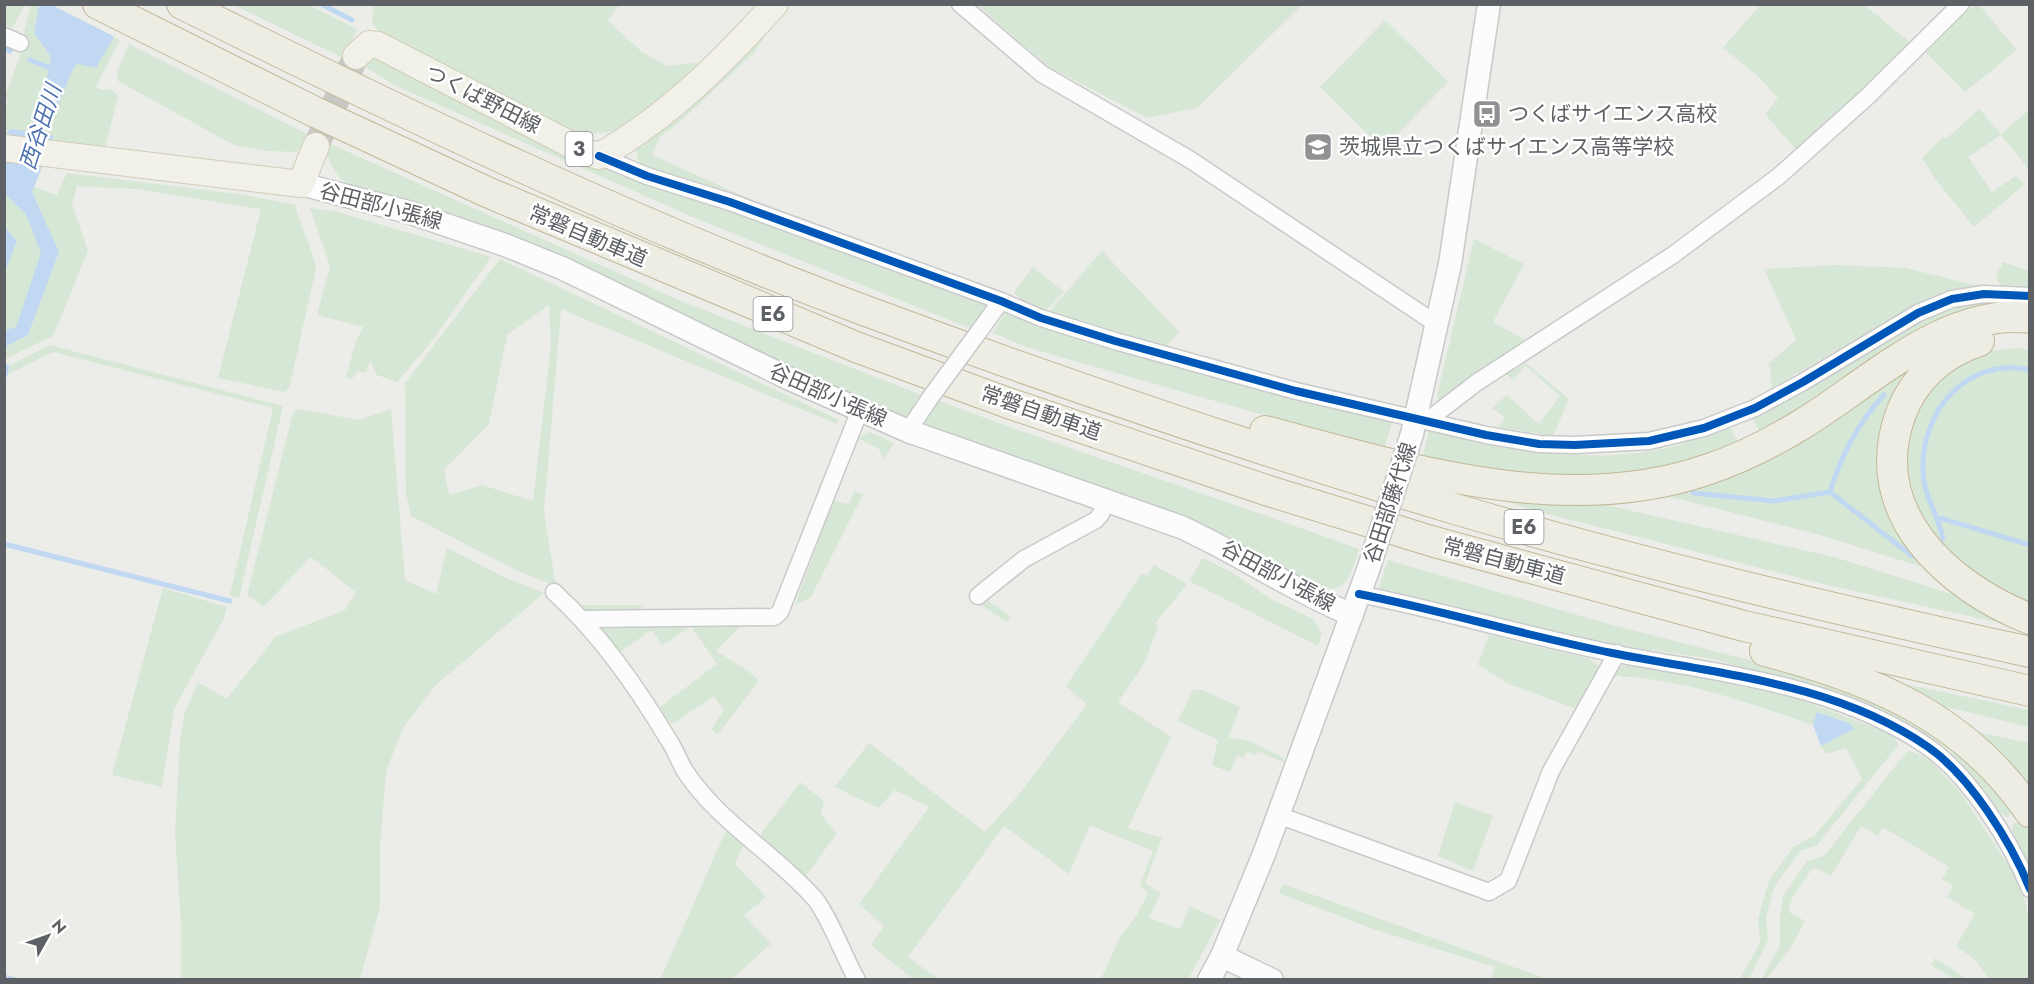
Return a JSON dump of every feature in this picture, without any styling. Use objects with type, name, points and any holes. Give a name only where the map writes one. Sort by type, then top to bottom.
[{"type":"highway","name":"常磐自動車道","points":[[98,4],[487,192],[846,343],[1031,410],[1269,490],[1431,541],[1744,626],[2030,691]]},
{"type":"highway","name":"常磐自動車道","points":[[183,4],[503,158],[736,259],[865,311],[1027,368],[1281,456],[1459,510],[1743,587],[2030,652]]},
{"type":"highway","points":[[1027,368],[1291,438],[1468,480],[1546,490],[1605,490],[1673,480],[1734,460],[1804,422],[1927,343],[1988,320],[2030,318]]},
{"type":"highway","points":[[2030,338],[1987,339],[1958,349],[1931,367],[1918,381],[1903,407],[1892,442],[1890,460],[1896,497],[1913,532],[1938,562],[1975,591],[2030,619]]},
{"type":"highway","points":[[1431,541],[1739,644],[1799,660],[1876,688],[1920,709],[1962,737],[1993,765],[2030,812]]},
{"type":"main road","name":"3","points":[[598,156],[614,147],[701,82],[745,40],[775,4]]},
{"type":"main road","name":"谷田部藤代線","points":[[1209,980],[1222,956],[1278,815],[1419,424],[1438,326],[1479,79],[1488,4]]},
{"type":"main road","name":"つくば野田線","points":[[356,56],[369,44],[378,45],[574,147],[598,156]]},
{"type":"main road","points":[[4,148],[301,184],[316,146]]},
{"type":"main road","name":"谷田部小張線","points":[[301,184],[408,212],[505,245],[562,268],[687,330],[908,431],[1216,543],[1283,583],[1355,604]]},
{"type":"main road","points":[[1222,956],[1272,980]]},
{"type":"street","points":[[960,4],[1042,74],[1189,159],[1438,326]]},
{"type":"street","points":[[1419,424],[1476,383],[1673,255],[1779,176],[1851,112],[1961,4]]},
{"type":"street","points":[[4,36],[20,43]]},
{"type":"street","points":[[598,156],[647,176],[730,202],[1001,301],[1041,318],[1114,341],[1419,424],[1539,444],[1610,445],[1648,441],[1704,429],[1755,408],[1918,313],[1952,299],[1984,294],[2030,296]]},
{"type":"street","points":[[908,431],[1001,301]]},
{"type":"street","points":[[583,619],[774,617],[780,612],[860,410]]},
{"type":"street","points":[[978,596],[1024,559],[1096,520],[1101,514],[1105,501]]},
{"type":"street","points":[[554,592],[583,619],[642,698],[685,771],[718,813],[795,876],[818,902],[857,980]]},
{"type":"street","points":[[1355,604],[1414,604],[1617,653],[1750,677],[1821,696],[1885,722],[1929,747],[1964,781],[1997,825],[2021,867],[2030,889]]},
{"type":"street","points":[[1278,815],[1489,892],[1508,881],[1551,771],[1617,653]]},
{"type":"green space","points":[[1761,4],[1864,5],[1910,42],[1798,152],[1765,114],[1778,98],[1758,76],[1723,48]]},
{"type":"green space","points":[[4,5],[25,5],[13,27],[5,27]]},
{"type":"green space","points":[[31,5],[39,5],[34,33],[51,57],[41,107],[28,132],[10,129],[5,135],[4,107],[8,102],[5,96],[26,41],[24,32]]},
{"type":"green space","points":[[234,5],[309,5],[357,29],[345,59]]},
{"type":"green space","points":[[374,5],[619,5],[608,21],[642,52],[667,66],[706,62],[664,100],[612,131],[586,135],[545,123],[382,37],[372,22]]},
{"type":"green space","points":[[977,5],[1302,5],[1197,108],[1147,118],[1049,67]]},
{"type":"green space","points":[[1974,5],[1979,5],[2017,50],[1965,92],[1926,53]]},
{"type":"green space","points":[[781,11],[754,53],[683,119],[659,138],[652,155],[776,211],[658,174],[639,164],[636,151],[640,140]]},
{"type":"green space","points":[[1385,20],[1448,82],[1383,149],[1320,87]]},
{"type":"green space","points":[[114,37],[120,40],[96,86],[100,90],[111,89],[118,96],[105,149],[51,143],[44,133],[69,73],[77,63],[96,68]]},
{"type":"green space","points":[[129,44],[316,138],[296,152],[267,151],[234,145],[118,81],[117,72]]},
{"type":"green space","points":[[377,56],[572,155],[618,174],[706,200],[985,302],[986,310],[969,328],[695,218],[396,86],[364,66],[367,59]]},
{"type":"green space","points":[[1979,109],[2001,134],[2029,110],[2030,171],[2001,135],[1968,157],[1992,192],[2016,176],[2025,184],[1974,227],[1936,180],[1922,158],[1943,137],[1946,139]]},
{"type":"green space","points":[[326,142],[681,301],[924,396],[909,420],[763,356],[487,228],[433,208],[352,186],[342,180],[334,170]]},
{"type":"green space","points":[[67,173],[246,195],[295,205],[316,269],[289,389],[284,392],[218,378],[261,209],[136,189],[77,186],[72,204],[88,251],[53,336],[5,359],[5,347],[28,335],[59,252],[32,192],[33,187],[57,195]]},
{"type":"green space","points":[[5,194],[26,214],[42,253],[16,327],[5,330],[5,272],[17,241],[5,227]]},
{"type":"green space","points":[[310,208],[338,212],[491,257],[432,341],[397,382],[377,375],[370,361],[366,372],[357,372],[352,379],[346,377],[356,341],[363,327],[317,315],[330,266]]},
{"type":"green space","points":[[1474,239],[1524,264],[1493,322],[1527,341],[1440,401],[1437,396]]},
{"type":"green space","points":[[1102,251],[1179,332],[1165,347],[1047,314]]},
{"type":"green space","points":[[500,259],[839,420],[837,424],[561,309],[544,512],[555,580],[581,605],[644,605],[641,610],[581,611],[551,584],[518,571],[411,516],[406,494],[405,383]],"holes":[[[549,305],[551,346],[533,501],[482,485],[449,495],[444,470],[489,424],[507,335]]]},
{"type":"green space","points":[[2003,262],[2029,271],[2029,291],[2001,288],[1996,276]]},
{"type":"green space","points":[[1833,265],[1906,268],[1982,287],[1890,319],[1772,388],[1769,363],[1796,340],[1764,269]]},
{"type":"green space","points":[[1033,267],[1064,292],[1044,312],[1026,304],[1014,293]]},
{"type":"green space","points":[[1980,299],[2016,301],[1762,436],[1750,415],[1891,335],[1920,321]]},
{"type":"green space","points":[[1006,311],[1038,326],[1255,388],[1392,422],[1384,449],[1029,348],[993,333]]},
{"type":"green space","points":[[50,345],[283,406],[239,598],[230,595],[273,408],[53,352],[7,375],[11,365]]},
{"type":"green space","points":[[2019,348],[2029,350],[2029,606],[1954,563],[1914,509],[1903,455],[1913,411],[1943,373],[1988,351]]},
{"type":"green space","points":[[1927,352],[1888,420],[1938,572],[1817,534],[1659,494]]},
{"type":"green space","points":[[1526,363],[1569,399],[1553,436],[1498,427],[1505,418],[1492,408],[1507,395],[1539,424],[1560,396],[1526,366],[1513,380],[1507,374]]},
{"type":"green space","points":[[939,401],[1359,549],[1352,569],[1341,586],[1331,589],[1317,586],[1283,570],[1225,535],[1195,521],[921,423],[933,405]]},
{"type":"green space","points":[[299,409],[359,420],[391,409],[405,580],[436,594],[447,548],[506,578],[544,593],[436,685],[403,728],[386,771],[380,848],[380,907],[360,979],[181,979],[181,925],[175,833],[180,740],[185,712],[198,682],[227,699],[275,637],[345,610],[356,592],[311,557],[263,607],[247,595],[293,413]]},
{"type":"green space","points":[[1729,426],[1740,446],[1718,457],[1580,482],[1422,460],[1429,431],[1521,449],[1553,453],[1616,455],[1648,452],[1678,445]]},
{"type":"green space","points":[[870,432],[894,443],[884,459],[879,449],[858,438]]},
{"type":"green space","points":[[1467,488],[1602,504],[1834,557],[1978,602],[2029,629],[1827,585],[1532,510]]},
{"type":"green space","points":[[854,491],[863,494],[811,597],[795,605],[833,501],[849,504]]},
{"type":"green space","points":[[1203,558],[1231,572],[1271,599],[1313,619],[1322,633],[1318,646],[1189,581]]},
{"type":"green space","points":[[1388,560],[1612,625],[1804,674],[1865,695],[1938,733],[2016,810],[2007,817],[1997,810],[1950,751],[1928,736],[1871,706],[1714,659],[1610,644],[1508,623],[1436,602],[1378,590]]},
{"type":"green space","points":[[1154,565],[1187,584],[1155,624],[1158,626],[1144,664],[1118,702],[1171,737],[1128,828],[1162,838],[1145,883],[1161,893],[1149,918],[1180,929],[1190,906],[1220,920],[1189,978],[1101,979],[1121,935],[1137,915],[1148,893],[1140,886],[1153,851],[1090,825],[1069,874],[1004,826],[908,957],[938,979],[913,979],[871,945],[884,926],[859,904],[929,807],[895,790],[878,808],[835,787],[869,743],[985,832],[1019,794],[1087,705],[1066,686],[1142,573],[1148,576]]},
{"type":"green space","points":[[163,588],[227,607],[224,618],[174,709],[162,787],[112,775]]},
{"type":"green space","points":[[984,598],[1012,617],[1006,622],[980,604]]},
{"type":"green space","points":[[599,626],[691,626],[663,645],[651,630],[618,654]]},
{"type":"green space","points":[[691,626],[741,626],[716,651],[747,670],[759,681],[717,735],[712,729],[724,710],[714,696],[672,724],[656,710],[717,664]]},
{"type":"green space","points":[[1489,635],[1589,659],[1600,667],[1579,710],[1509,684],[1478,665]]},
{"type":"green space","points":[[1629,663],[1716,678],[1796,698],[1894,735],[1898,745],[1817,845],[1800,851],[1774,887],[1766,918],[1768,940],[1749,979],[1740,979],[1760,943],[1758,919],[1769,881],[1793,847],[1814,836],[1862,779],[1846,748],[1826,754],[1821,746],[1854,729],[1818,712],[1813,725],[1714,693],[1664,681],[1613,676],[1617,669]]},
{"type":"green space","points":[[1881,679],[2029,710],[2029,727],[1918,700]]},
{"type":"green space","points":[[1193,690],[1202,690],[1240,707],[1229,737],[1249,741],[1284,758],[1283,762],[1258,751],[1255,755],[1247,752],[1244,758],[1237,756],[1230,772],[1212,765],[1218,740],[1178,721]]},
{"type":"green space","points":[[1967,730],[2029,743],[2029,793]]},
{"type":"green space","points":[[1908,750],[1929,759],[1961,793],[2022,886],[2029,922],[2029,979],[1989,979],[1975,960],[1956,946],[1975,914],[1947,897],[1953,886],[1942,879],[1949,867],[1883,827],[1878,836],[1861,826],[1831,876],[1816,868],[1812,869],[1792,898],[1789,912],[1805,921],[1790,949],[1766,979],[1761,980],[1780,945],[1783,896],[1807,861],[1824,856]]},
{"type":"green space","points":[[800,782],[824,801],[821,815],[837,833],[804,878],[757,839]]},
{"type":"green space","points":[[1455,802],[1493,816],[1473,871],[1438,856]]},
{"type":"green space","points":[[2024,820],[2029,830],[2029,864],[2012,832],[2013,825]]},
{"type":"green space","points":[[727,828],[744,844],[735,864],[766,897],[744,915],[771,944],[732,979],[660,980]]},
{"type":"green space","points":[[1283,884],[1547,979],[1491,979],[1495,967],[1376,930],[1279,893]]},
{"type":"green space","points":[[1935,958],[1967,979],[1954,979],[1931,965]]},
{"type":"water","name":"西谷田川","points":[[39,5],[128,5],[114,37],[96,68],[77,64],[73,69],[62,97],[46,125],[44,133],[54,136],[32,192],[59,252],[28,335],[5,347],[5,330],[16,327],[41,253],[26,214],[5,194],[5,135],[10,129],[28,131],[41,107],[51,57],[34,33]]},
{"type":"water","points":[[5,227],[17,241],[5,272]]},
{"type":"water","points":[[1817,712],[1851,724],[1854,729],[1821,746],[1813,725]]},
{"type":"pier","points":[[131,4],[117,38],[52,5]]},
{"type":"waterway","points":[[321,4],[352,20]]},
{"type":"waterway","points":[[4,48],[10,51]]},
{"type":"waterway","points":[[30,60],[53,69]]},
{"type":"waterway","points":[[4,377],[7,367]]},
{"type":"waterway","points":[[1943,539],[1924,479],[1924,448],[1930,427],[1952,392],[1968,380],[1987,371],[2008,368],[2030,370]]},
{"type":"waterway","points":[[1830,492],[1851,440],[1884,395]]},
{"type":"waterway","points":[[1830,492],[1912,556]]},
{"type":"waterway","points":[[1693,493],[1774,501],[1830,492]]},
{"type":"waterway","points":[[1940,518],[2030,545]]},
{"type":"waterway","points":[[4,544],[230,601]]},
{"type":"waterway","points":[[4,977],[15,980]]},
{"type":"tunnel","points":[[316,146],[356,56]]},
{"type":"cycle path","points":[[599,156],[647,176],[730,202],[1001,301],[1041,318],[1115,341],[1296,391],[1486,435],[1539,444],[1575,445],[1649,441],[1704,428],[1755,408],[1918,313],[1952,299],[1984,294],[2030,296]]},
{"type":"cycle path","points":[[1359,594],[1612,653],[1775,684],[1855,708],[1892,725],[1928,747],[1959,775],[1988,811],[2012,851],[2030,889]]},
{"type":"place","name":"つくばサイエンス高校","points":[[1487,114]]},
{"type":"place","name":"茨城県立つくばサイエンス高等学校","points":[[1318,147]]}]
